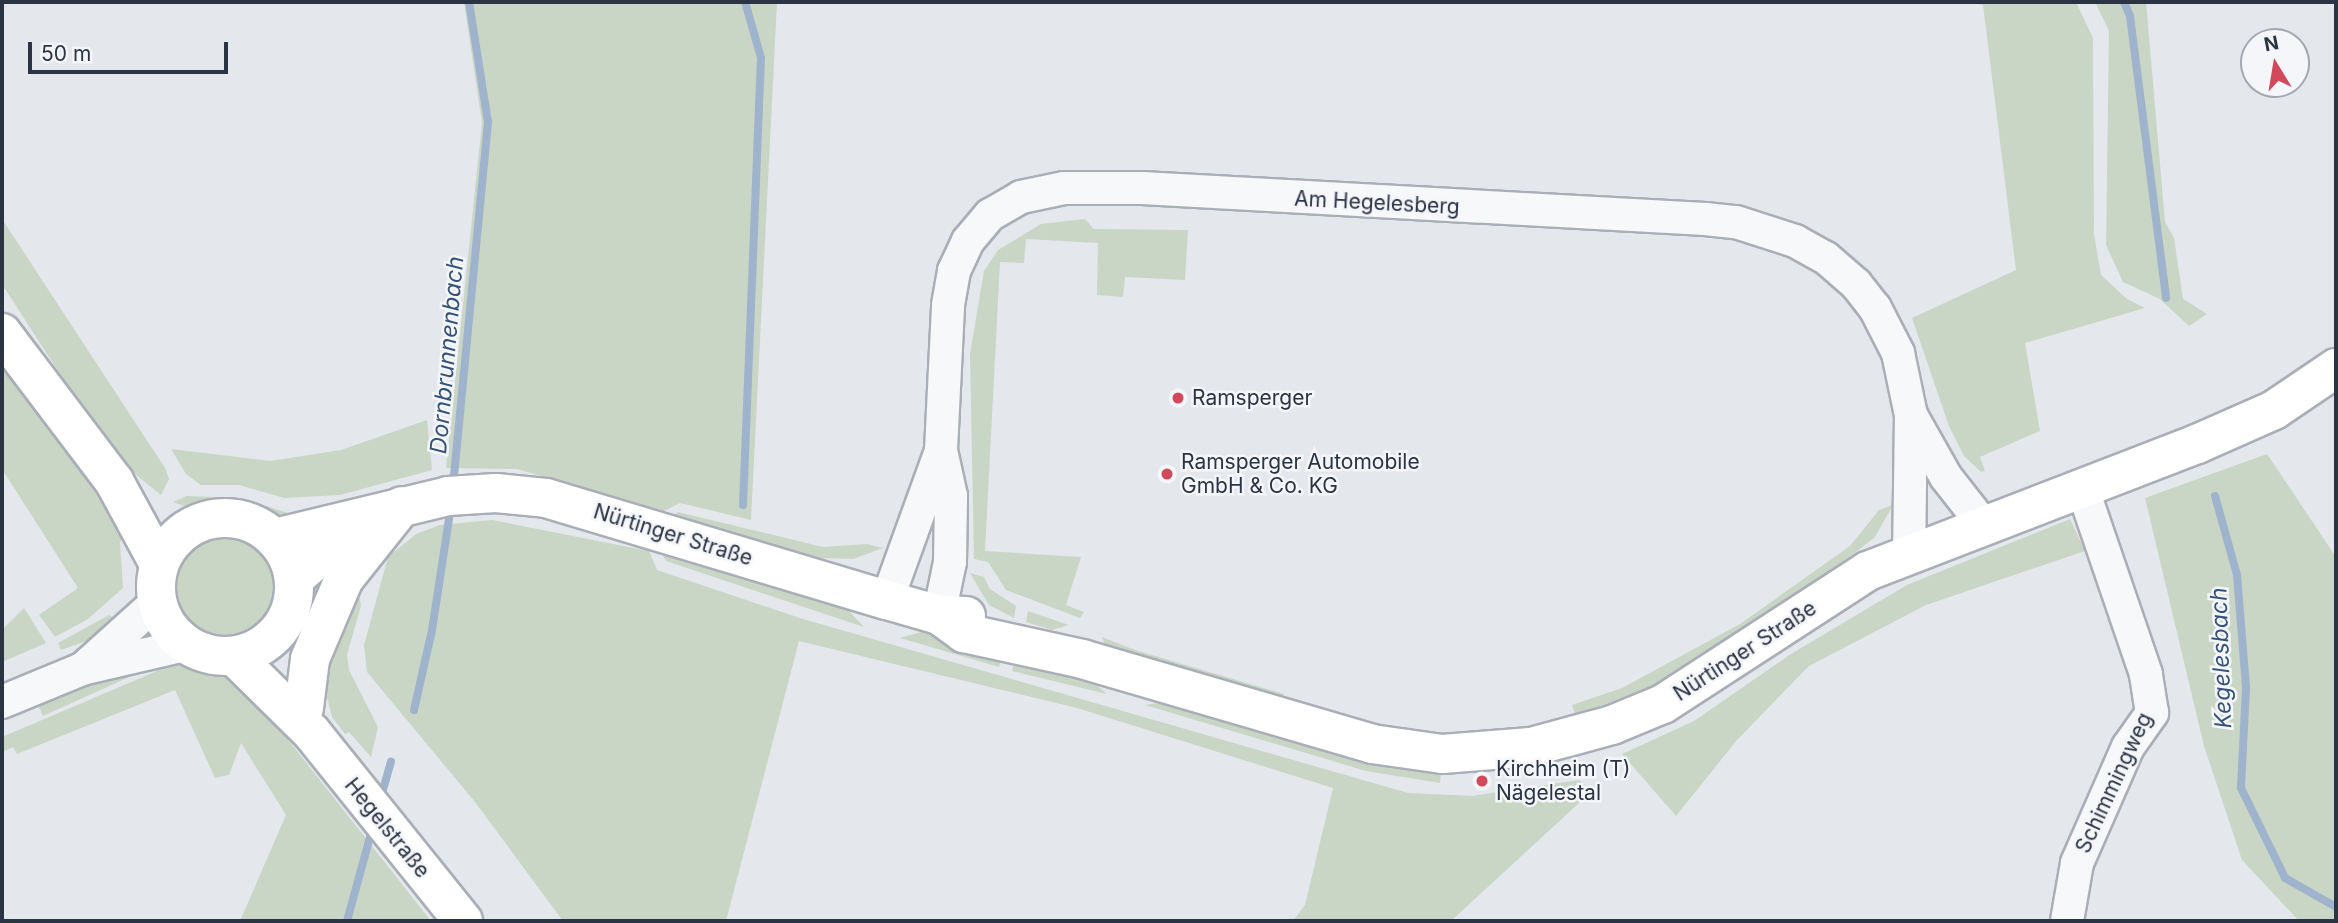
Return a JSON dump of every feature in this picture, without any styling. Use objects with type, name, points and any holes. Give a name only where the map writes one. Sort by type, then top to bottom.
[{"type":"main road","points":[[2,332],[114,481],[159,564]]},
{"type":"main road","name":"Nürtinger Straße","points":[[275,538],[448,496],[496,494],[546,498],[939,615],[964,633],[1012,647],[1082,659],[1371,744],[1441,754],[1531,747],[1612,725],[1663,704],[1720,671],[1868,571],[1982,523],[2082,487],[2274,410],[2336,368]]},
{"type":"main road","points":[[114,481],[191,527]]},
{"type":"main road","points":[[308,720],[310,659],[344,579],[402,506]]},
{"type":"main road","name":"Nürtinger Straße","points":[[295,578],[327,550],[402,506]]},
{"type":"main road","points":[[235,518],[257,525],[275,538],[288,556],[295,578],[295,599],[277,635],[258,650],[235,657],[209,656],[185,645],[167,626],[157,602],[159,564],[172,542],[191,527],[212,519],[235,518]]},
{"type":"main road","name":"Hegelstraße","points":[[277,635],[308,720],[334,763],[455,912]]},
{"type":"main road","name":"Hegelstraße","points":[[235,657],[308,720]]},
{"type":"street","name":"Am Hegelesberg","points":[[939,615],[950,562],[951,509],[941,450],[948,305],[954,271],[968,241],[990,215],[1021,197],[1077,188],[1736,222],[1816,252],[1856,284],[1875,308],[1898,353],[1911,415],[1909,552]]},
{"type":"street","name":"Am Hegelesberg","points":[[1911,415],[1946,477],[1982,523]]},
{"type":"street","name":"Am Hegelesberg","points":[[887,600],[941,450]]},
{"type":"street","name":"Schimmingweg","points":[[2067,921],[2077,863],[2128,747],[2152,713],[2146,674],[2082,487]]},
{"type":"street","points":[[82,669],[157,602]]},
{"type":"street","points":[[2,702],[82,669],[185,645]]},
{"type":"green space","points":[[464,2],[777,2],[751,520],[680,503],[664,511],[517,469],[446,468],[482,123]]},
{"type":"green space","points":[[1970,2],[2076,2],[2093,38],[2094,234],[2101,275],[2127,299],[2145,308],[2025,343],[2040,431],[1980,457],[1985,471],[1981,472],[1964,456],[1949,426],[1912,318],[2016,270],[1983,5]]},
{"type":"green space","points":[[2095,2],[2146,2],[2165,222],[2174,238],[2183,299],[2207,314],[2189,326],[2160,299],[2123,282],[2106,245],[2109,31]]},
{"type":"green space","points":[[2,219],[165,468],[169,479],[161,495],[125,466],[92,424],[2,284]]},
{"type":"green space","points":[[1085,219],[1094,229],[1188,230],[1185,280],[1125,277],[1123,297],[1097,295],[1098,243],[1026,239],[1024,263],[1000,262],[985,551],[1081,557],[1066,605],[1084,612],[1080,618],[1006,590],[988,562],[974,559],[970,354],[984,271],[998,250],[1041,224]]},
{"type":"green space","points":[[2,357],[127,530],[120,542],[123,588],[88,619],[55,637],[39,615],[78,588],[2,469]]},
{"type":"green space","points":[[427,420],[432,470],[340,495],[284,498],[239,485],[201,485],[186,474],[171,449],[270,461],[341,450]]},
{"type":"green space","points":[[2267,454],[2336,557],[2336,921],[2299,921],[2242,860],[2204,746],[2145,498]]},
{"type":"green space","points":[[187,496],[242,498],[297,516],[274,521],[239,509],[187,507],[173,502]]},
{"type":"green space","points":[[1893,505],[1875,537],[1817,582],[1671,678],[1576,716],[1572,705],[1622,688],[1740,624],[1850,546],[1879,510]]},
{"type":"green space","points":[[678,512],[823,547],[867,544],[883,548],[853,559],[819,558],[667,521]]},
{"type":"green space","points":[[2070,519],[2085,551],[1926,605],[1809,666],[1737,740],[1676,816],[1622,754],[1694,721],[1791,654],[1907,585]]},
{"type":"green space","points":[[492,520],[649,551],[657,570],[803,619],[1408,793],[1472,796],[1579,780],[1592,791],[1451,921],[1293,921],[1305,905],[1333,788],[1077,708],[799,641],[726,921],[563,921],[475,802],[367,672],[364,645],[388,557],[416,534],[440,525]]},
{"type":"green space","points":[[225,537],[245,541],[262,552],[273,569],[277,589],[273,609],[262,626],[245,637],[225,641],[205,637],[188,626],[177,609],[173,589],[177,569],[188,552],[205,541]]},
{"type":"green space","points":[[658,546],[848,610],[864,627],[666,561]]},
{"type":"green space","points":[[970,573],[984,577],[990,589],[1016,606],[1014,618],[989,605]]},
{"type":"green space","points":[[314,577],[331,578],[295,656],[297,629]]},
{"type":"green space","points":[[349,590],[360,599],[361,606],[347,655],[349,670],[378,727],[371,757],[349,732],[345,734],[332,717],[327,697],[328,664]]},
{"type":"green space","points":[[24,608],[46,643],[2,662],[2,630]]},
{"type":"green space","points":[[1028,611],[1069,625],[1052,630],[1026,622]]},
{"type":"green space","points":[[109,615],[118,621],[95,638],[61,650],[58,643]]},
{"type":"green space","points":[[921,632],[1002,656],[999,667],[900,638]]},
{"type":"green space","points":[[1102,637],[1135,650],[1284,694],[1281,699],[1107,651]]},
{"type":"green space","points":[[152,659],[183,659],[241,680],[431,921],[240,921],[286,815],[241,743],[229,775],[215,778],[175,690],[17,754],[13,747],[2,752],[2,737],[157,671]]},
{"type":"green space","points":[[1015,660],[1092,681],[1107,694],[1012,671]]},
{"type":"green space","points":[[141,663],[138,673],[43,716],[38,705]]},
{"type":"green space","points":[[1171,701],[1351,755],[1441,772],[1440,783],[1366,771],[1145,705]]},
{"type":"waterway","name":"Dornbrunnenbach","points":[[453,486],[488,122],[469,2]]},
{"type":"waterway","points":[[743,505],[761,58],[745,2]]},
{"type":"waterway","name":"Kegelesbach","points":[[2124,2],[2130,16],[2166,298]]},
{"type":"waterway","name":"Kegelesbach","points":[[2215,496],[2237,575],[2246,688],[2241,788],[2285,878],[2336,907]]},
{"type":"waterway","name":"Dornbrunnenbach","points":[[414,710],[432,630],[451,506]]},
{"type":"waterway","name":"Dornbrunnenbach","points":[[380,800],[391,762]]},
{"type":"waterway","name":"Dornbrunnenbach","points":[[347,921],[373,826]]},
{"type":"place","name":"Ramsperger","points":[[1178,398]]},
{"type":"place","name":"Ramsperger Automobile GmbH & Co. KG","points":[[1167,474]]},
{"type":"place","name":"Kirchheim (T) Nägelestal","points":[[1482,781]]}]
